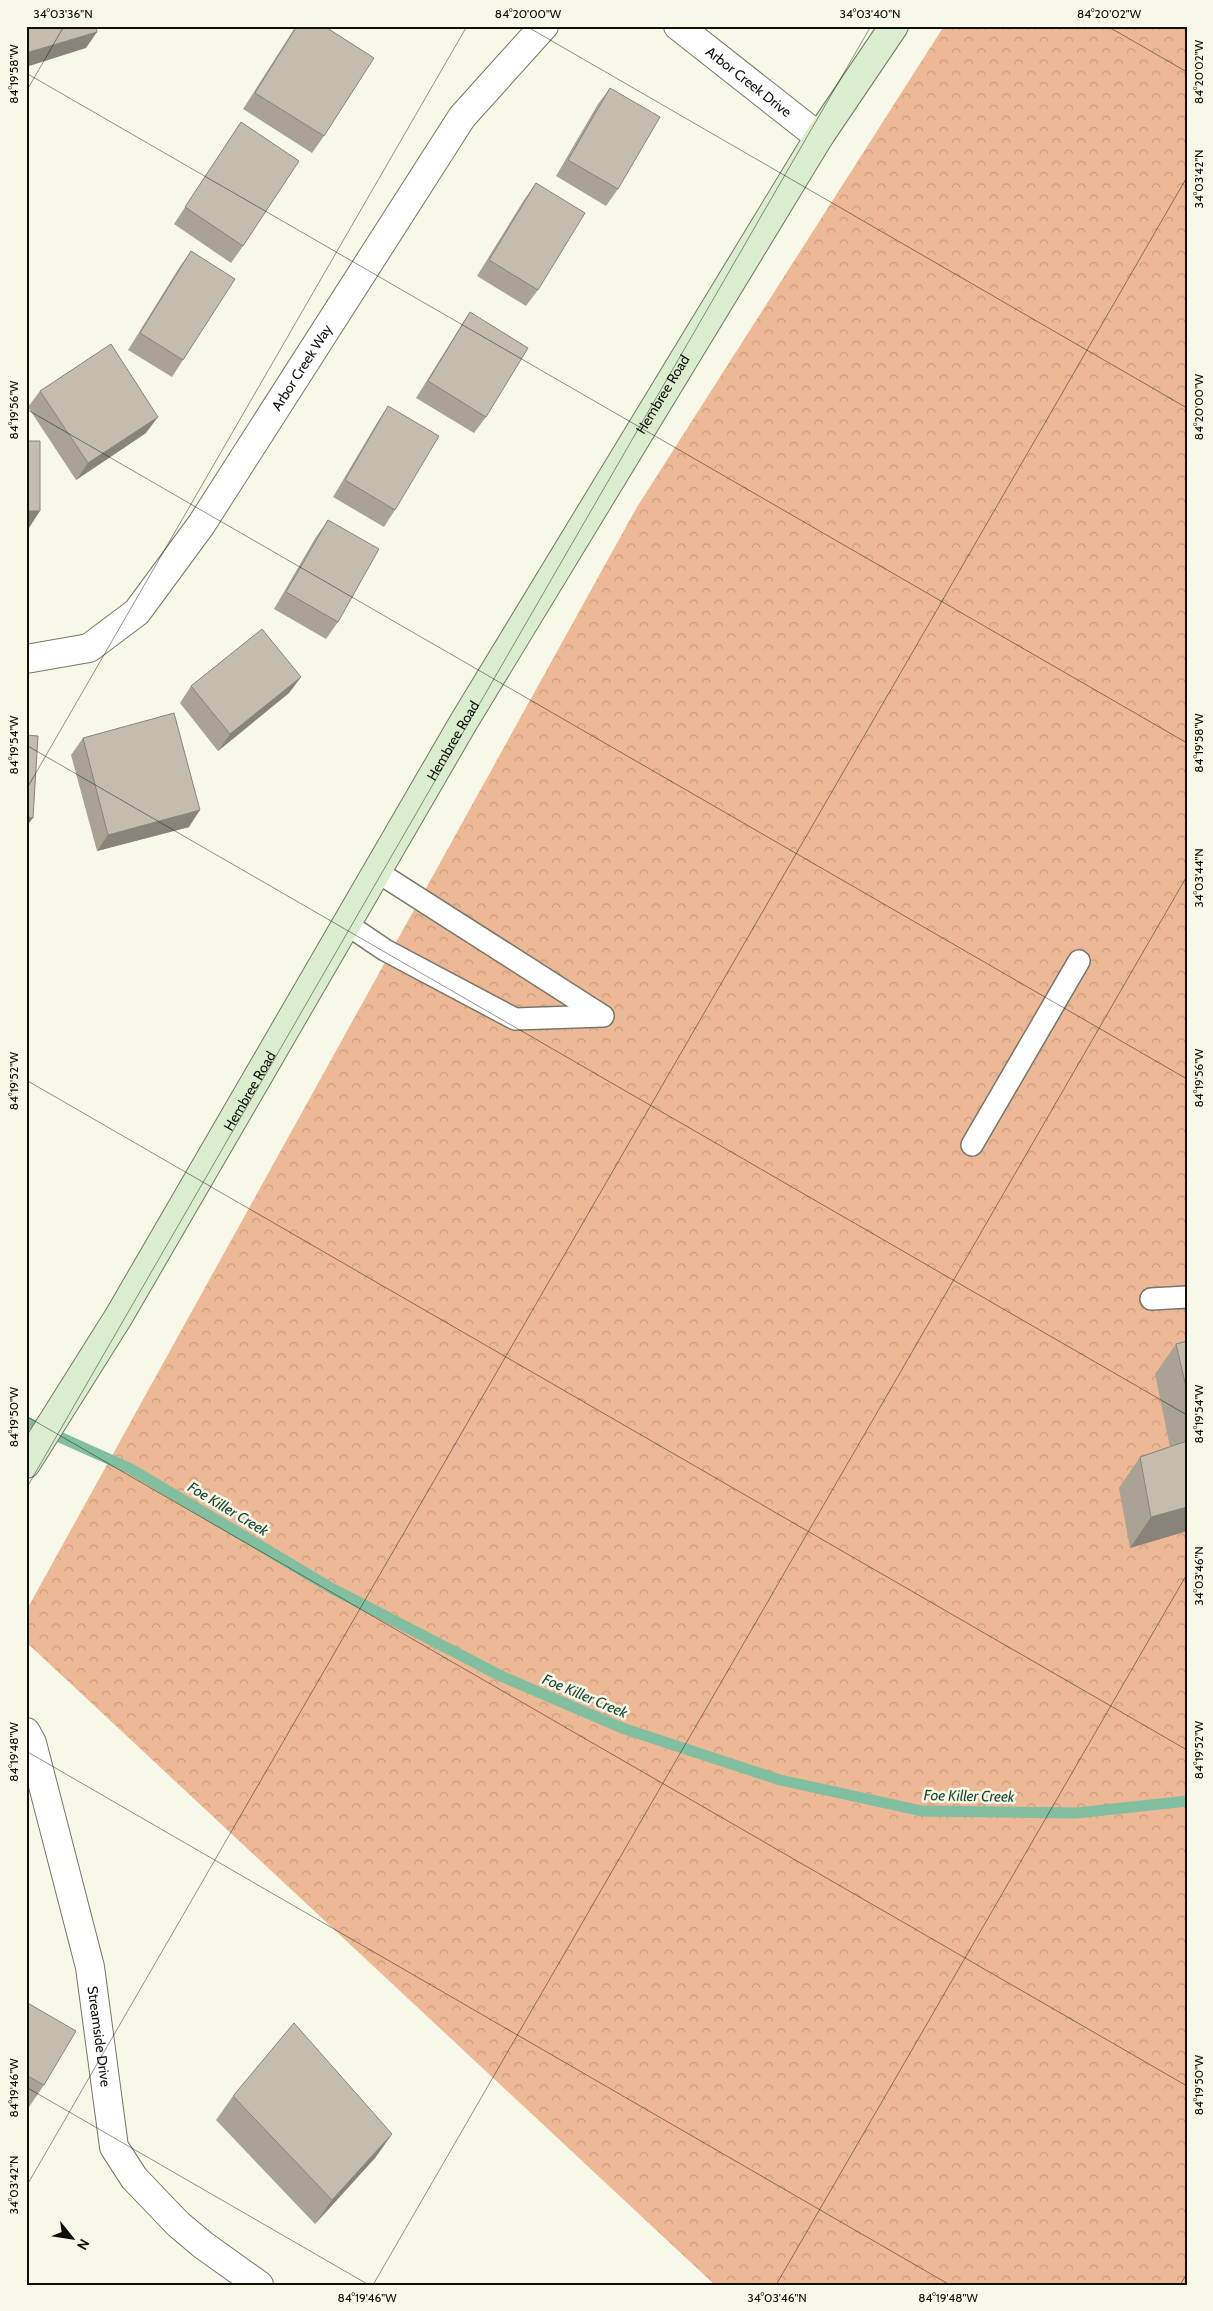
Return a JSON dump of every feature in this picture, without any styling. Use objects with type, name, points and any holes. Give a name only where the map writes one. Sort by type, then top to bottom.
[{"type":"street","name":"Arbor Creek Way","points":[[26,659],[89,648],[137,612],[201,525],[462,117],[544,26]]},
{"type":"street","name":"Arbor Creek Drive","points":[[678,26],[819,137]]},
{"type":"street","name":"Hembree Road","points":[[26,1464],[119,1316],[463,723],[819,137],[894,26]]},
{"type":"street","name":"Streamside Drive","points":[[26,1732],[32,1744],[90,1967],[114,2147],[134,2178],[178,2224],[258,2285]]},
{"type":"lane","points":[[346,923],[385,950],[515,1019],[603,1016],[376,871]]},
{"type":"lane","points":[[972,1146],[1079,961]]},
{"type":"lane","points":[[1151,1299],[1187,1297]]},
{"type":"green space","points":[[944,26],[1187,26],[1187,2285],[715,2285],[26,1642],[26,1611],[637,507]]},
{"type":"building","points":[[26,26],[96,26],[97,32],[26,53]]},
{"type":"building","points":[[297,26],[324,26],[374,58],[324,136],[255,93]]},
{"type":"building","points":[[610,88],[660,117],[618,189],[568,160]]},
{"type":"building","points":[[241,122],[299,161],[243,246],[185,207]]},
{"type":"building","points":[[536,183],[585,213],[538,290],[489,260]]},
{"type":"building","points":[[191,251],[235,279],[183,360],[140,333]]},
{"type":"building","points":[[470,312],[528,348],[486,417],[428,381]]},
{"type":"building","points":[[111,344],[158,417],[88,463],[40,391]]},
{"type":"building","points":[[388,406],[439,436],[395,510],[345,480]]},
{"type":"building","points":[[26,441],[40,441],[40,511],[26,511]]},
{"type":"building","points":[[328,520],[379,549],[338,622],[286,592]]},
{"type":"building","points":[[262,629],[301,677],[230,734],[191,686]]},
{"type":"building","points":[[174,713],[200,810],[108,835],[83,738]]},
{"type":"building","points":[[26,735],[38,736],[33,818],[26,817]]},
{"type":"building","points":[[1187,1341],[1187,1391],[1176,1344]]},
{"type":"building","points":[[1187,1441],[1187,1507],[1151,1517],[1140,1457]]},
{"type":"building","points":[[26,2002],[76,2031],[44,2085],[26,2075]]},
{"type":"building","points":[[294,2023],[392,2134],[332,2200],[233,2096]]},
{"type":"waterway","name":"Foe Killer Creek","points":[[26,1422],[131,1469],[331,1588],[501,1676],[622,1728],[780,1780],[922,1811],[1077,1813],[1187,1801]]}]
